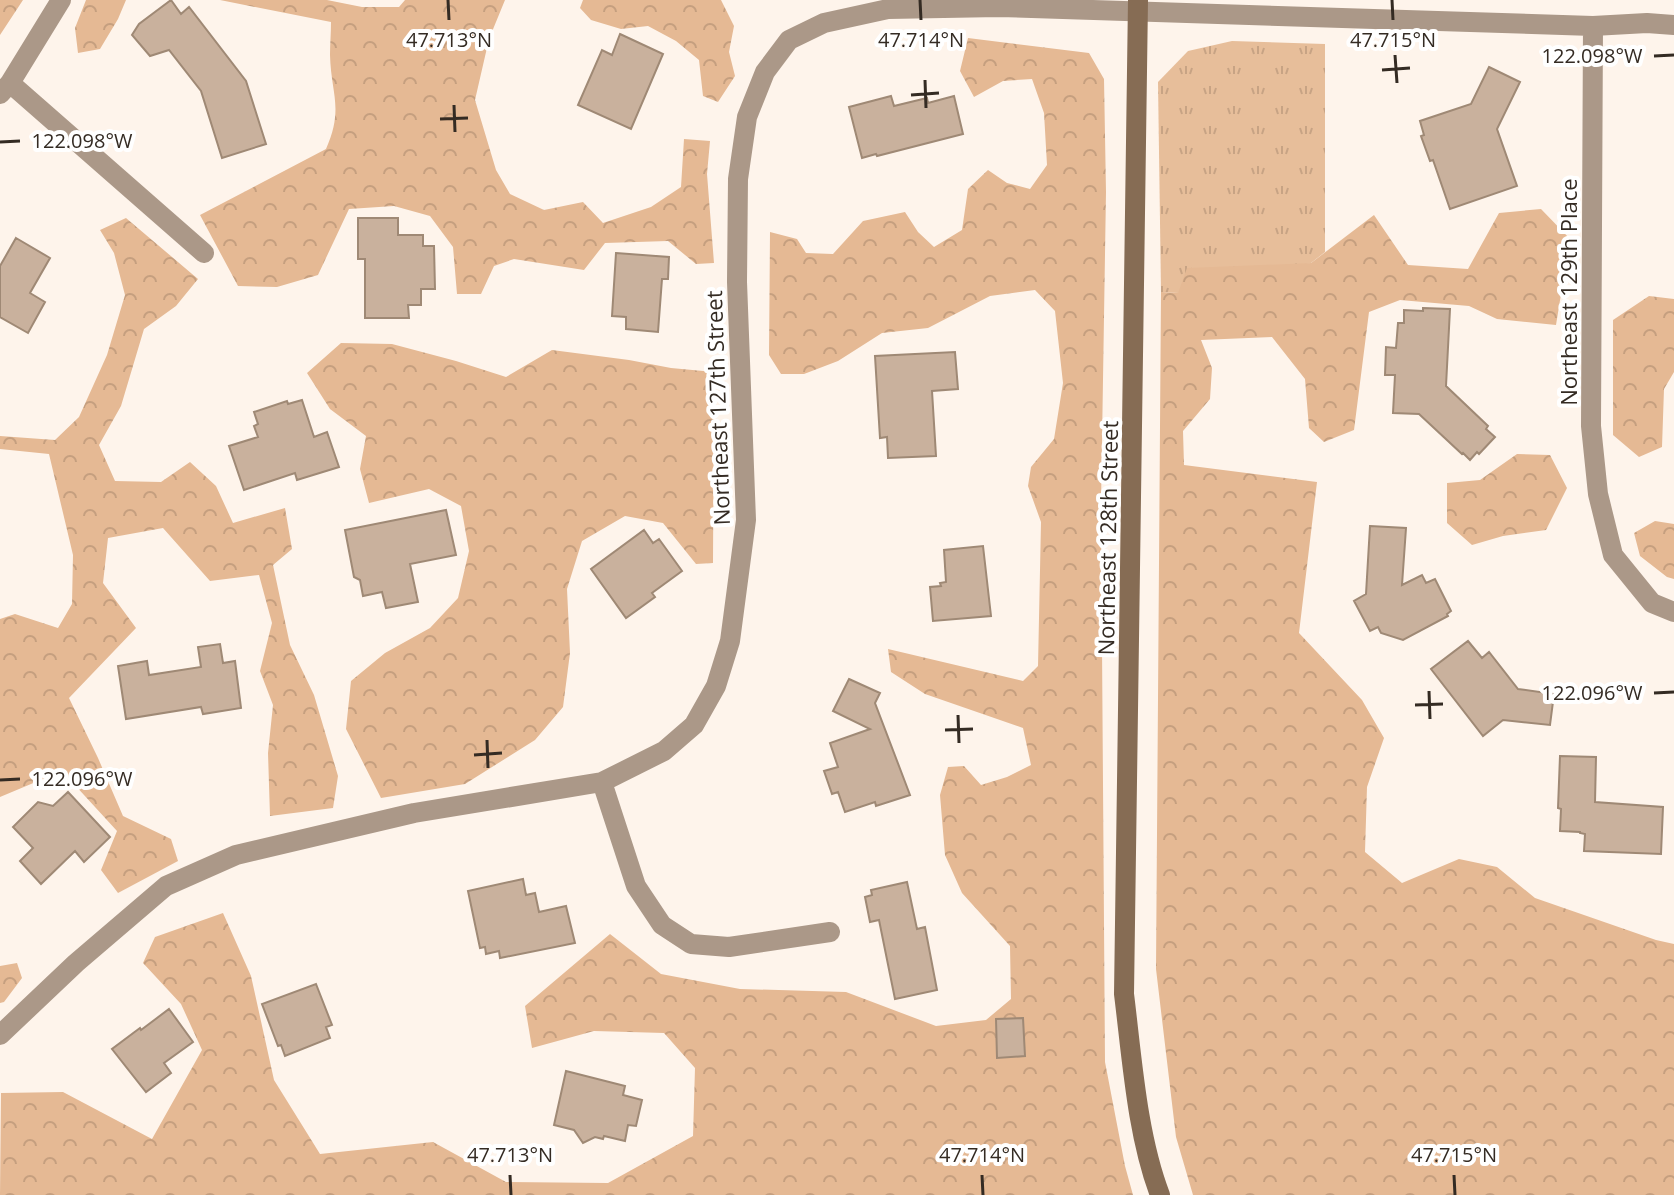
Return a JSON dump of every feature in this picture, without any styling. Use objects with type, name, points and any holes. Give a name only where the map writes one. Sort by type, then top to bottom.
[{"type":"street","points":[[61,0],[5,88],[204,253]]},
{"type":"street","name":"Northeast 127th Street","points":[[0,1035],[76,963],[166,886],[236,855],[414,813],[602,782],[664,751],[694,725],[716,686],[730,641],[746,520],[737,282],[738,179],[747,117],[765,72],[789,40],[824,23],[888,9],[999,7],[1138,5],[1593,26],[1674,25]]},
{"type":"street","name":"Northeast 128th Street","points":[[1138,5],[1124,994],[1149,1168],[1160,1195]]},
{"type":"street","name":"Northeast 129th Place","points":[[1593,26],[1591,426],[1598,494],[1613,555],[1652,603],[1674,612]]},
{"type":"street","points":[[602,782],[636,886],[662,925],[691,944],[729,947],[830,932]]},
{"type":"green space","points":[[0,0],[23,0],[0,35]]},
{"type":"green space","points":[[86,0],[126,0],[100,49],[78,53],[75,28]]},
{"type":"green space","points":[[220,0],[327,0],[362,7],[399,7],[405,0],[505,0],[489,39],[475,100],[496,170],[510,194],[544,210],[583,202],[603,223],[651,207],[681,187],[684,139],[710,141],[707,174],[714,263],[696,264],[668,241],[605,243],[584,270],[514,259],[494,266],[481,294],[457,294],[453,247],[430,216],[394,206],[349,209],[318,275],[277,287],[238,286],[200,215],[326,149],[335,112],[330,55],[331,22]]},
{"type":"green space","points":[[583,0],[721,0],[734,26],[729,52],[735,76],[718,102],[703,96],[699,60],[676,41],[648,26],[621,29],[591,20],[580,8]]},
{"type":"green space","points":[[968,38],[1089,53],[1104,79],[1106,192],[1101,505],[1105,1062],[1133,1195],[0,1195],[1,1093],[63,1092],[152,1139],[202,1050],[181,1004],[143,963],[155,937],[223,913],[251,976],[274,1080],[320,1154],[433,1142],[506,1182],[608,1183],[693,1136],[695,1068],[664,1033],[594,1031],[532,1048],[525,1006],[610,934],[661,974],[740,989],[846,992],[936,1026],[986,1020],[1011,999],[1010,946],[962,893],[945,855],[940,795],[948,767],[964,766],[981,785],[1031,765],[1023,728],[925,694],[891,672],[888,649],[1023,681],[1038,666],[1041,522],[1028,486],[1031,467],[1054,439],[1063,383],[1055,311],[1035,290],[990,296],[928,328],[882,333],[838,361],[804,374],[781,374],[769,355],[770,232],[797,239],[806,253],[833,254],[863,221],[905,212],[918,232],[934,247],[962,230],[968,189],[988,170],[1007,183],[1030,189],[1047,165],[1044,113],[1032,79],[1003,81],[974,97],[960,71]]},
{"type":"green space","points":[[1232,41],[1325,44],[1325,252],[1311,263],[1178,293],[1161,292],[1158,82],[1188,51]]},
{"type":"green space","points":[[1541,209],[1570,239],[1556,325],[1497,319],[1469,306],[1400,300],[1369,312],[1354,430],[1324,442],[1309,428],[1305,379],[1272,337],[1201,340],[1212,368],[1210,399],[1183,431],[1184,465],[1317,482],[1299,633],[1362,700],[1384,738],[1367,787],[1365,852],[1402,883],[1459,859],[1497,867],[1535,898],[1674,944],[1674,1195],[1193,1195],[1176,1137],[1156,969],[1161,292],[1178,293],[1187,268],[1311,263],[1374,215],[1408,265],[1468,269],[1499,213]]},
{"type":"green space","points":[[126,218],[198,279],[176,306],[144,329],[121,406],[99,445],[115,481],[161,482],[190,462],[216,486],[233,523],[285,508],[292,549],[273,565],[290,645],[314,695],[338,776],[333,808],[270,816],[268,753],[273,705],[260,671],[272,623],[259,575],[210,581],[163,528],[108,538],[103,583],[136,628],[69,698],[123,816],[171,839],[178,861],[118,893],[101,870],[117,831],[62,771],[0,797],[0,619],[15,614],[58,628],[72,604],[73,555],[49,454],[0,449],[0,436],[55,440],[79,417],[107,355],[125,295],[114,253],[100,230]]},
{"type":"green space","points":[[1649,296],[1674,299],[1674,372],[1664,389],[1662,447],[1639,457],[1613,435],[1613,320]]},
{"type":"green space","points":[[341,343],[392,344],[506,377],[552,350],[714,372],[713,563],[696,564],[663,523],[625,516],[582,541],[567,589],[570,653],[563,707],[535,740],[465,784],[381,798],[346,729],[351,681],[385,653],[430,628],[458,598],[469,551],[461,506],[429,489],[369,503],[360,469],[366,436],[330,409],[307,373]]},
{"type":"green space","points":[[1517,454],[1550,455],[1567,488],[1546,530],[1503,536],[1472,545],[1447,523],[1447,483],[1480,480]]},
{"type":"green space","points":[[1655,521],[1674,524],[1674,579],[1640,556],[1634,533]]},
{"type":"green space","points":[[17,963],[22,978],[0,1003],[0,966]]},
{"type":"building","points":[[171,0],[181,14],[189,7],[246,81],[266,144],[222,158],[201,91],[169,50],[150,56],[132,35],[139,24]]},
{"type":"building","points":[[620,34],[663,54],[631,129],[578,105],[602,50],[612,55]]},
{"type":"building","points":[[1489,67],[1520,82],[1497,129],[1517,186],[1450,209],[1421,136],[1424,135],[1420,121],[1471,104]]},
{"type":"building","points":[[891,96],[894,106],[927,98],[928,103],[954,96],[963,134],[862,158],[849,107]]},
{"type":"building","points":[[358,218],[398,218],[398,235],[423,235],[423,246],[434,246],[435,289],[421,289],[421,305],[408,305],[409,318],[365,318],[365,259],[358,259]]},
{"type":"building","points":[[16,238],[50,258],[30,293],[45,302],[28,333],[0,317],[0,266]]},
{"type":"building","points":[[616,253],[669,257],[668,279],[662,279],[658,332],[626,329],[626,317],[612,316]]},
{"type":"building","points":[[1423,308],[1450,309],[1446,386],[1488,426],[1486,429],[1495,437],[1470,460],[1419,414],[1393,413],[1395,375],[1385,375],[1386,347],[1396,348],[1398,323],[1404,323],[1404,310],[1423,311]]},
{"type":"building","points":[[955,352],[958,389],[932,391],[936,456],[888,458],[887,437],[880,438],[875,356]]},
{"type":"building","points":[[302,400],[314,437],[327,432],[339,467],[297,480],[295,473],[244,490],[229,446],[258,437],[254,412],[287,401],[288,404]]},
{"type":"building","points":[[446,510],[456,555],[410,564],[418,602],[386,608],[382,592],[363,596],[360,580],[354,577],[345,530]]},
{"type":"building","points":[[1370,526],[1406,528],[1402,585],[1422,575],[1426,583],[1435,579],[1451,611],[1448,616],[1403,640],[1381,633],[1378,627],[1370,631],[1354,601],[1366,594]]},
{"type":"building","points":[[644,530],[653,543],[659,539],[682,571],[652,593],[655,597],[626,618],[591,569]]},
{"type":"building","points":[[983,546],[991,616],[933,621],[930,587],[946,582],[944,550]]},
{"type":"building","points":[[1468,641],[1482,658],[1489,652],[1518,689],[1554,694],[1550,725],[1503,720],[1483,736],[1431,669]]},
{"type":"building","points":[[220,644],[223,663],[235,661],[241,708],[203,714],[201,707],[126,719],[118,666],[147,661],[149,675],[201,667],[198,647]]},
{"type":"building","points":[[849,679],[880,693],[875,703],[910,795],[845,812],[838,792],[832,794],[824,771],[838,767],[830,743],[870,729],[833,711]]},
{"type":"building","points":[[1560,756],[1596,757],[1595,802],[1663,807],[1661,854],[1584,851],[1585,834],[1560,831]]},
{"type":"building","points":[[68,792],[110,837],[84,862],[75,851],[41,884],[20,861],[33,848],[13,827],[38,802],[53,806]]},
{"type":"building","points":[[523,879],[526,895],[535,893],[539,912],[566,906],[575,943],[500,958],[499,951],[486,954],[485,947],[480,948],[468,891]]},
{"type":"building","points":[[907,882],[917,929],[925,927],[937,990],[895,999],[879,920],[870,922],[865,897],[872,895],[871,890]]},
{"type":"building","points":[[316,984],[332,1025],[326,1027],[330,1038],[285,1056],[262,1004]]},
{"type":"building","points":[[169,1009],[193,1042],[164,1063],[171,1073],[146,1092],[112,1049]]},
{"type":"building","points":[[1023,1018],[1025,1056],[997,1058],[996,1019]]},
{"type":"building","points":[[566,1071],[625,1086],[623,1095],[642,1100],[636,1126],[628,1125],[625,1141],[604,1136],[603,1139],[595,1137],[583,1143],[574,1130],[554,1125]]}]
